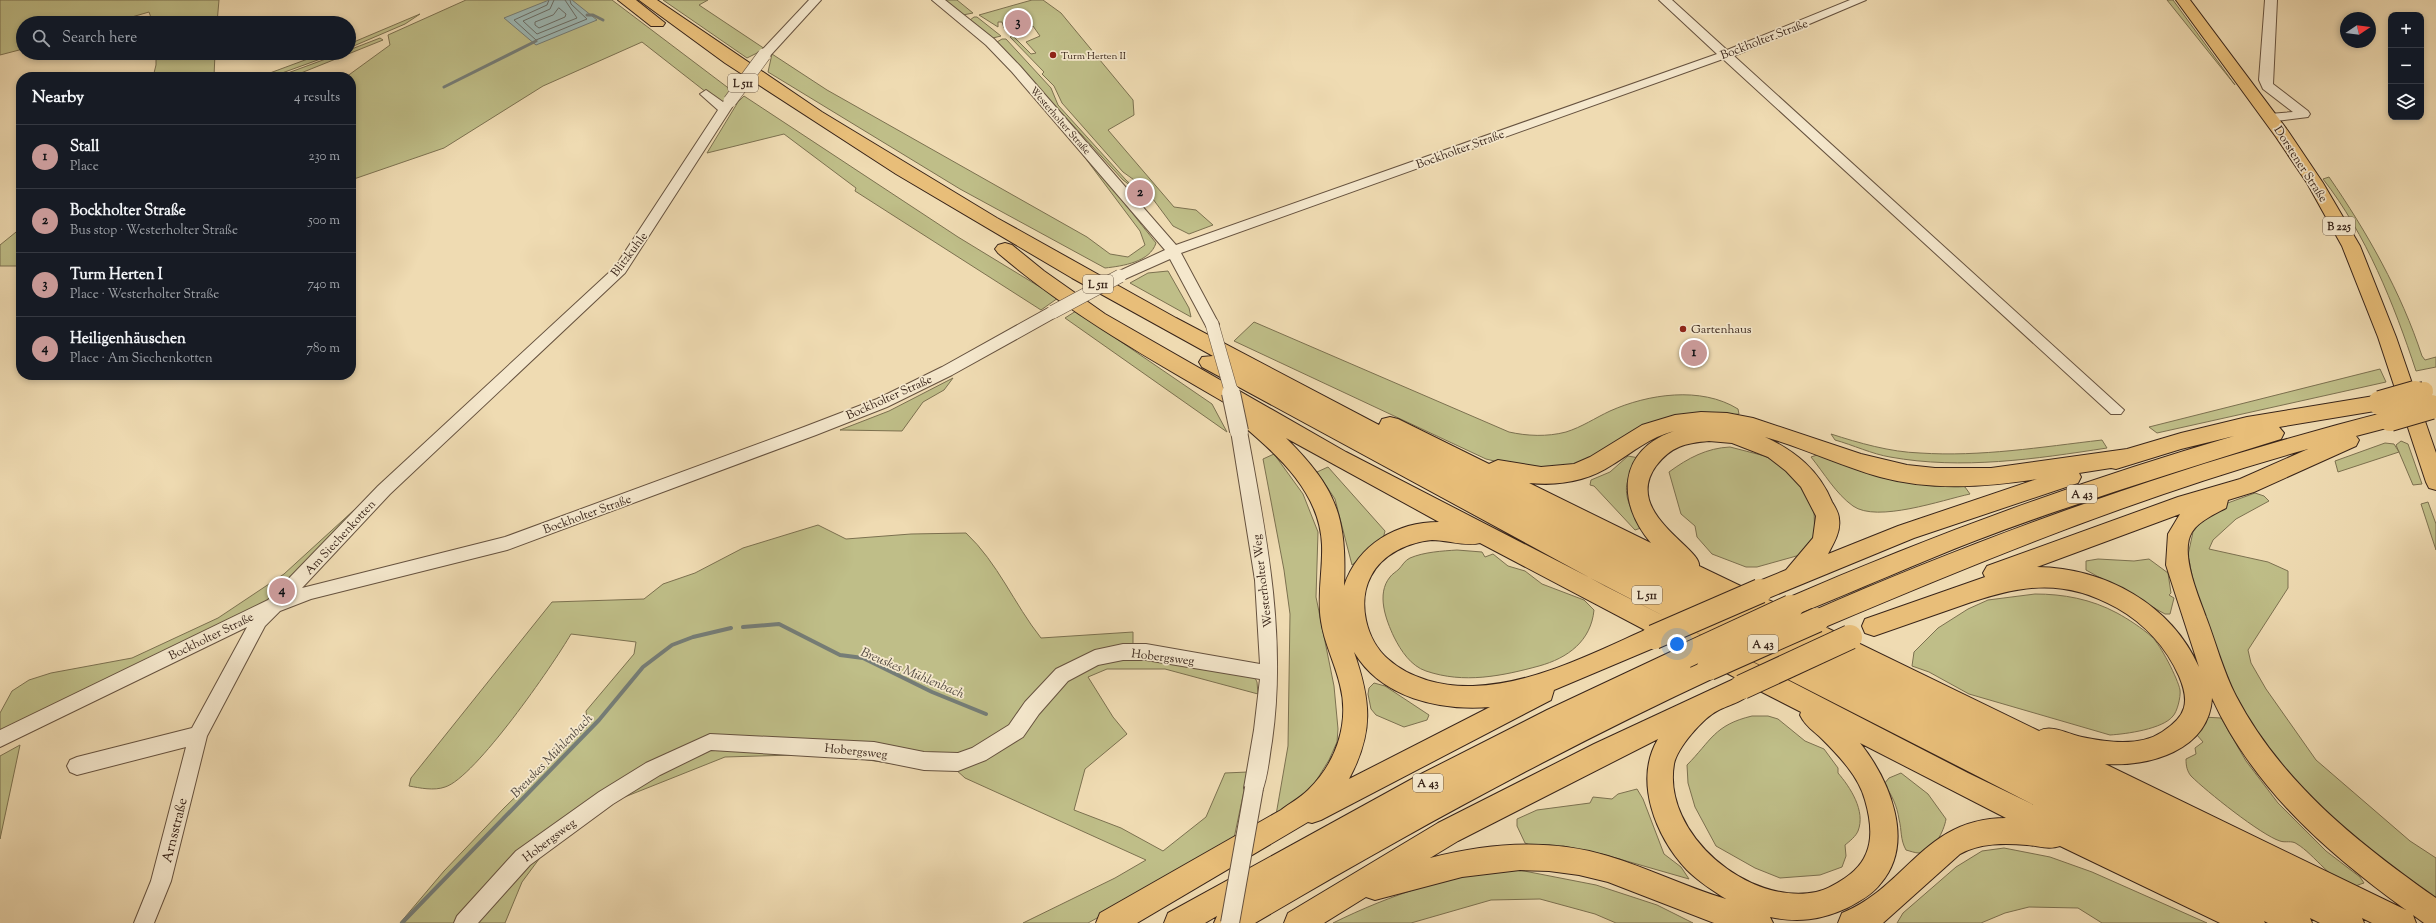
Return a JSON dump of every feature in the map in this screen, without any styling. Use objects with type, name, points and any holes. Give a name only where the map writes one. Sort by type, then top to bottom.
[{"type":"highway","name":"L 511","points":[[626,0],[733,76],[856,158],[1005,249],[1247,385],[1583,562],[1958,754],[2298,923]]},
{"type":"highway","name":"L 511","points":[[647,0],[717,51],[848,137],[1019,240],[1177,329],[1534,517],[1913,708],[2350,923]]},
{"type":"highway","points":[[1005,249],[1037,276],[1098,318],[1338,458],[1958,782],[2251,923]]},
{"type":"highway","points":[[1177,329],[1202,334],[1440,449],[1986,720],[2402,923]]},
{"type":"highway","points":[[1110,923],[1291,819],[1317,799],[1338,774],[1349,752],[1355,730],[1356,709],[1353,687],[1333,619],[1333,533],[1327,514],[1314,486],[1290,455],[1262,428],[1179,366]]},
{"type":"highway","name":"A 43","points":[[1178,923],[1327,837],[1527,730],[1792,607],[1997,524],[2073,497],[2234,444],[2385,411],[2432,398]]},
{"type":"highway","points":[[1518,551],[1456,531],[1430,530],[1402,537],[1371,558],[1359,575],[1353,595],[1353,614],[1358,636],[1370,655],[1388,674],[1433,693],[1453,696],[1497,694],[1524,687],[1613,655],[1760,591],[1921,527],[2129,457],[2237,427],[2287,416],[2385,411]]},
{"type":"highway","points":[[1298,923],[1448,832],[1603,752],[1708,702],[1874,626],[1915,605],[2035,558],[2186,503],[2246,486],[2332,448],[2385,411]]},
{"type":"highway","name":"A 43","points":[[1229,923],[1329,863],[1486,780],[1709,668],[1817,620],[1924,574],[2140,494],[2385,411]]},
{"type":"highway","points":[[1440,449],[1454,451],[1518,475],[1556,475],[1586,469],[1653,428],[1683,421],[1703,420],[1725,421],[1770,431],[1878,468],[1907,474],[1980,477],[2027,472],[2129,457]]},
{"type":"highway","points":[[1727,591],[1688,563],[1663,541],[1642,510],[1637,495],[1637,482],[1655,451],[1666,442],[1690,435],[1707,433],[1734,436],[1773,449],[1791,462],[1806,476],[1818,494],[1828,518],[1825,536],[1816,553],[1787,580]]},
{"type":"highway","points":[[2246,486],[2239,494],[2218,502],[2194,515],[2179,533],[2177,559],[2182,581],[2226,703],[2242,732],[2268,769],[2320,826],[2386,879],[2436,915]]},
{"type":"highway","points":[[1874,626],[2012,578],[2048,577],[2081,582],[2107,592],[2126,602],[2161,627],[2187,663],[2199,698],[2192,720],[2180,734],[2161,747],[2141,752],[2113,754],[2092,751],[1986,720]]},
{"type":"highway","points":[[1222,858],[1613,655]]},
{"type":"highway","points":[[1708,702],[1668,744],[1663,758],[1659,782],[1664,806],[1675,832],[1694,858],[1721,882],[1751,898],[1778,904],[1809,907],[1837,899],[1859,885],[1877,870],[1882,853],[1884,821],[1869,777],[1855,756],[1820,721],[1780,688]]},
{"type":"highway","points":[[1852,923],[1885,904],[1931,860],[1952,844],[1998,831],[2022,831],[2058,837],[2132,867]]},
{"type":"highway","points":[[1343,897],[1454,864],[1496,858],[1534,857],[1567,860],[1607,869],[1662,888],[1728,915],[1759,923]]},
{"type":"main road","name":"Dorstener Straße","points":[[2183,0],[2315,183],[2351,246],[2387,336],[2436,482]]},
{"type":"street","name":"Blitzkuhle","points":[[384,490],[620,270],[727,105],[764,55],[815,0]]},
{"type":"street","name":"Westerholter Straße","points":[[938,0],[990,42],[1016,69],[1172,251]]},
{"type":"street","points":[[1665,0],[2116,410]]},
{"type":"street","name":"Bockholter Straße","points":[[0,739],[279,603],[310,592],[507,544],[882,403],[947,371],[1120,276],[1172,251],[1726,54],[1783,33],[1860,0]]},
{"type":"street","points":[[2269,118],[2304,114],[2267,86],[2265,80],[2272,0]]},
{"type":"street","points":[[706,94],[727,105]]},
{"type":"street","name":"Westerholter Weg","points":[[1172,251],[1212,324],[1230,386],[1239,431],[1267,606],[1269,673],[1264,730],[1229,923]]},
{"type":"street","name":"Am Siechenkotten","points":[[279,603],[384,490]]},
{"type":"street","name":"Arnsstraße","points":[[144,923],[161,881],[198,735],[259,621],[279,603]]},
{"type":"street","name":"Hobergsweg","points":[[464,923],[523,858],[606,798],[653,769],[710,742],[776,744],[874,751],[924,761],[958,762],[979,754],[1016,731],[1032,708],[1062,675],[1095,658],[1123,652],[1146,652],[1269,673]]},
{"type":"street","points":[[77,766],[198,735]]},
{"type":"shaded area","points":[[0,0],[219,0],[218,16],[150,16],[149,12],[135,16],[16,16],[16,51],[0,55]]},
{"type":"shaded area","points":[[466,0],[612,0],[731,90],[724,102],[720,103],[642,42],[543,86],[444,148],[356,178],[356,72],[353,72],[390,45],[388,35]]},
{"type":"shaded area","points":[[663,0],[708,0],[699,5],[765,49],[747,58]]},
{"type":"shaded area","points":[[944,0],[957,0],[973,13],[963,15]]},
{"type":"shaded area","points":[[1032,0],[1043,0],[1061,13],[1133,100],[1134,115],[1108,130],[1174,207],[1196,210],[1213,225],[1189,234],[1173,226],[1144,187],[1123,172],[1062,103],[1054,86],[1042,74],[1044,72],[1010,37],[1013,36],[1031,54],[1036,53],[1026,42],[1040,36],[1033,26],[1023,32],[1016,33],[1004,28],[1002,22],[998,22],[998,27],[979,15]]},
{"type":"shaded area","points":[[2167,0],[2173,0],[2235,85]]},
{"type":"shaded area","points":[[420,14],[405,24],[356,45],[356,41]]},
{"type":"shaded area","points":[[977,17],[1001,36],[993,38],[970,20]]},
{"type":"shaded area","points":[[380,38],[383,40],[356,51],[356,47]]},
{"type":"shaded area","points":[[1002,39],[1006,39],[1051,88],[1058,105],[1126,180],[1139,192],[1123,180],[997,42]]},
{"type":"shaded area","points":[[772,54],[827,90],[1087,237],[1110,254],[1128,257],[1145,245],[1140,231],[1077,147],[1079,146],[1156,243],[1153,249],[1148,255],[1135,262],[1105,268],[960,189],[768,72]]},
{"type":"shaded area","points":[[156,60],[215,60],[214,72],[154,72]]},
{"type":"shaded area","points":[[305,60],[318,60],[285,72],[273,72]]},
{"type":"shaded area","points":[[323,60],[333,60],[303,72],[291,72]]},
{"type":"shaded area","points":[[744,96],[958,237],[1058,298],[1041,310],[855,191],[856,188],[784,134],[707,153],[738,102]]},
{"type":"shaded area","points":[[2329,177],[2357,219],[2382,263],[2414,332],[2422,356],[2425,360],[2436,357],[2436,367],[2416,371],[2388,295],[2366,246],[2353,223],[2323,179]]},
{"type":"shaded area","points":[[16,232],[16,266],[0,266],[0,245]]},
{"type":"shaded area","points":[[1168,271],[1189,308],[1191,317],[1130,283],[1148,273]]},
{"type":"shaded area","points":[[1076,311],[1212,404],[1227,432],[1065,318]]},
{"type":"shaded area","points":[[1254,322],[1509,432],[1530,435],[1559,434],[1572,430],[1625,405],[1641,400],[1674,395],[1708,397],[1738,409],[1739,414],[1647,424],[1627,434],[1609,450],[1576,466],[1557,469],[1511,465],[1486,459],[1234,341]]},
{"type":"shaded area","points":[[2380,369],[2386,382],[2157,433],[2149,427]]},
{"type":"shaded area","points":[[953,378],[944,390],[923,402],[902,431],[840,430],[889,411]]},
{"type":"shaded area","points":[[1831,434],[1886,449],[1920,453],[1966,454],[2102,440],[2107,448],[1998,462],[1944,463],[1883,456],[1835,440]]},
{"type":"shaded area","points":[[2401,441],[2408,444],[2422,484],[2413,485],[2396,445]]},
{"type":"shaded area","points":[[2385,443],[2394,444],[2399,452],[2338,472],[2335,461]]},
{"type":"shaded area","points":[[1730,447],[1765,456],[1796,474],[1814,510],[1815,541],[1800,555],[1757,567],[1746,567],[1712,554],[1697,537],[1695,526],[1681,514],[1669,472],[1683,462],[1698,455],[1713,449]]},
{"type":"shaded area","points":[[1274,454],[1303,494],[1318,532],[1316,597],[1334,686],[1338,729],[1337,742],[1329,760],[1311,789],[1276,815],[1288,746],[1290,614],[1284,570],[1263,459]]},
{"type":"shaded area","points":[[1817,455],[1960,485],[1965,487],[1970,494],[1910,509],[1877,512],[1864,511],[1853,506],[1836,489],[1811,457]]},
{"type":"shaded area","points":[[1628,456],[1639,458],[1629,477],[1626,491],[1629,503],[1641,528],[1635,530],[1594,486],[1590,485],[1591,480],[1610,472]]},
{"type":"shaded area","points":[[1328,467],[1385,531],[1383,539],[1352,565],[1335,499],[1317,472]]},
{"type":"shaded area","points":[[2255,493],[2264,496],[2269,501],[2236,519],[2213,540],[2209,549],[2268,562],[2288,571],[2288,588],[2248,650],[2251,663],[2266,689],[2316,760],[2410,841],[2436,858],[2436,906],[2373,858],[2289,775],[2255,730],[2232,688],[2197,600],[2188,555],[2193,532],[2199,524],[2225,504]]},
{"type":"shaded area","points":[[2428,502],[2436,524],[2436,550],[2421,504]]},
{"type":"shaded area","points":[[354,510],[359,512],[272,601],[0,733],[0,713],[12,691],[29,680],[51,673],[132,658],[218,618],[284,574]]},
{"type":"shaded area","points":[[818,525],[846,539],[911,534],[966,533],[997,570],[1031,625],[1041,638],[1133,632],[1133,657],[1254,676],[1257,682],[1258,694],[1165,669],[1107,669],[1088,677],[1113,717],[1127,734],[1085,769],[1074,810],[1121,828],[1163,851],[1206,817],[1225,773],[1248,772],[1233,843],[1088,923],[1023,923],[1115,878],[1146,860],[965,778],[955,769],[921,768],[855,758],[793,755],[725,757],[607,804],[542,855],[522,882],[505,923],[400,923],[444,871],[504,808],[588,726],[586,711],[634,654],[636,642],[571,634],[531,694],[475,764],[458,779],[445,787],[432,789],[409,786],[411,778],[552,602],[644,599],[663,584],[695,573],[743,548]]},
{"type":"shaded area","points":[[1457,550],[1482,552],[1485,557],[1493,554],[1508,566],[1525,571],[1542,584],[1584,600],[1594,610],[1592,621],[1583,639],[1568,653],[1550,663],[1511,673],[1469,678],[1454,677],[1426,671],[1416,666],[1400,648],[1388,623],[1383,599],[1386,584],[1391,576],[1410,558],[1427,553]]},
{"type":"shaded area","points":[[2098,559],[2134,561],[2149,559],[2168,573],[2171,593],[2169,595],[2174,598],[2170,614],[2165,614],[2086,570],[2086,561]]},
{"type":"shaded area","points":[[2035,594],[2066,596],[2097,604],[2126,618],[2152,637],[2168,662],[2180,690],[2178,704],[2173,716],[2168,721],[2144,730],[2110,735],[1969,694],[1929,672],[1912,666],[1914,652],[1938,628],[1968,609],[1988,600]]},
{"type":"shaded area","points":[[1374,683],[1385,686],[1429,715],[1427,720],[1404,727],[1376,715],[1371,709],[1368,694],[1369,688]]},
{"type":"shaded area","points":[[1752,716],[1768,716],[1778,719],[1805,741],[1824,749],[1838,768],[1838,773],[1856,800],[1860,815],[1860,823],[1857,833],[1845,845],[1846,856],[1842,867],[1820,875],[1780,878],[1755,868],[1716,846],[1695,807],[1688,783],[1687,765],[1708,741],[1721,729],[1729,724]]},
{"type":"shaded area","points":[[2203,717],[2221,718],[2246,761],[2278,803],[2326,851],[2360,877],[2364,883],[2353,886],[2338,880],[2297,844],[2293,842],[2280,841],[2247,822],[2191,776],[2187,768],[2186,759],[2196,754],[2195,748],[2203,742],[2197,735]]},
{"type":"shaded area","points":[[20,745],[0,839],[0,756]]},
{"type":"shaded area","points":[[1901,773],[1928,794],[1946,819],[1941,835],[1934,845],[1924,852],[1917,853],[1906,850],[1901,835],[1898,814],[1892,796],[1884,784],[1889,778]]},
{"type":"shaded area","points":[[1637,789],[1643,799],[1664,854],[1681,867],[1689,879],[1602,854],[1563,846],[1537,848],[1525,843],[1517,826],[1517,819],[1537,810],[1590,803],[1593,797],[1612,799],[1618,794]]},
{"type":"shaded area","points":[[2004,848],[2050,857],[2092,872],[2207,923],[2102,923],[2078,908],[2029,907],[2005,913],[1981,923],[1897,923],[1903,913],[1956,867],[1982,851]]},
{"type":"shaded area","points":[[1519,870],[1596,885],[1657,905],[1693,923],[1616,923],[1595,914],[1540,899],[1491,900],[1411,923],[1333,923],[1400,894],[1447,880],[1471,875]]},
{"type":"water","points":[[549,0],[572,0],[597,20],[536,45],[504,18]]},
{"type":"waterway","points":[[587,15],[593,15],[603,20]]},
{"type":"waterway","points":[[444,87],[536,41]]},
{"type":"waterway","name":"Breuskes Mühlenbach","points":[[743,627],[779,624],[840,655],[863,658],[932,692],[986,714]]},
{"type":"waterway","name":"Breuskes Mühlenbach","points":[[402,923],[599,720],[643,667],[672,645],[693,637],[731,628]]},
{"type":"place","name":"Turm Herten I","points":[[1018,23]]},
{"type":"place","name":"Turm Herten II","points":[[1053,55]]},
{"type":"place","name":"Bockholter Straße","points":[[1140,193]]},
{"type":"place","name":"Gartenhaus","points":[[1683,329]]},
{"type":"place","name":"Stall","points":[[1694,353]]},
{"type":"place","name":"Heiligenhäuschen","points":[[282,591]]}]
